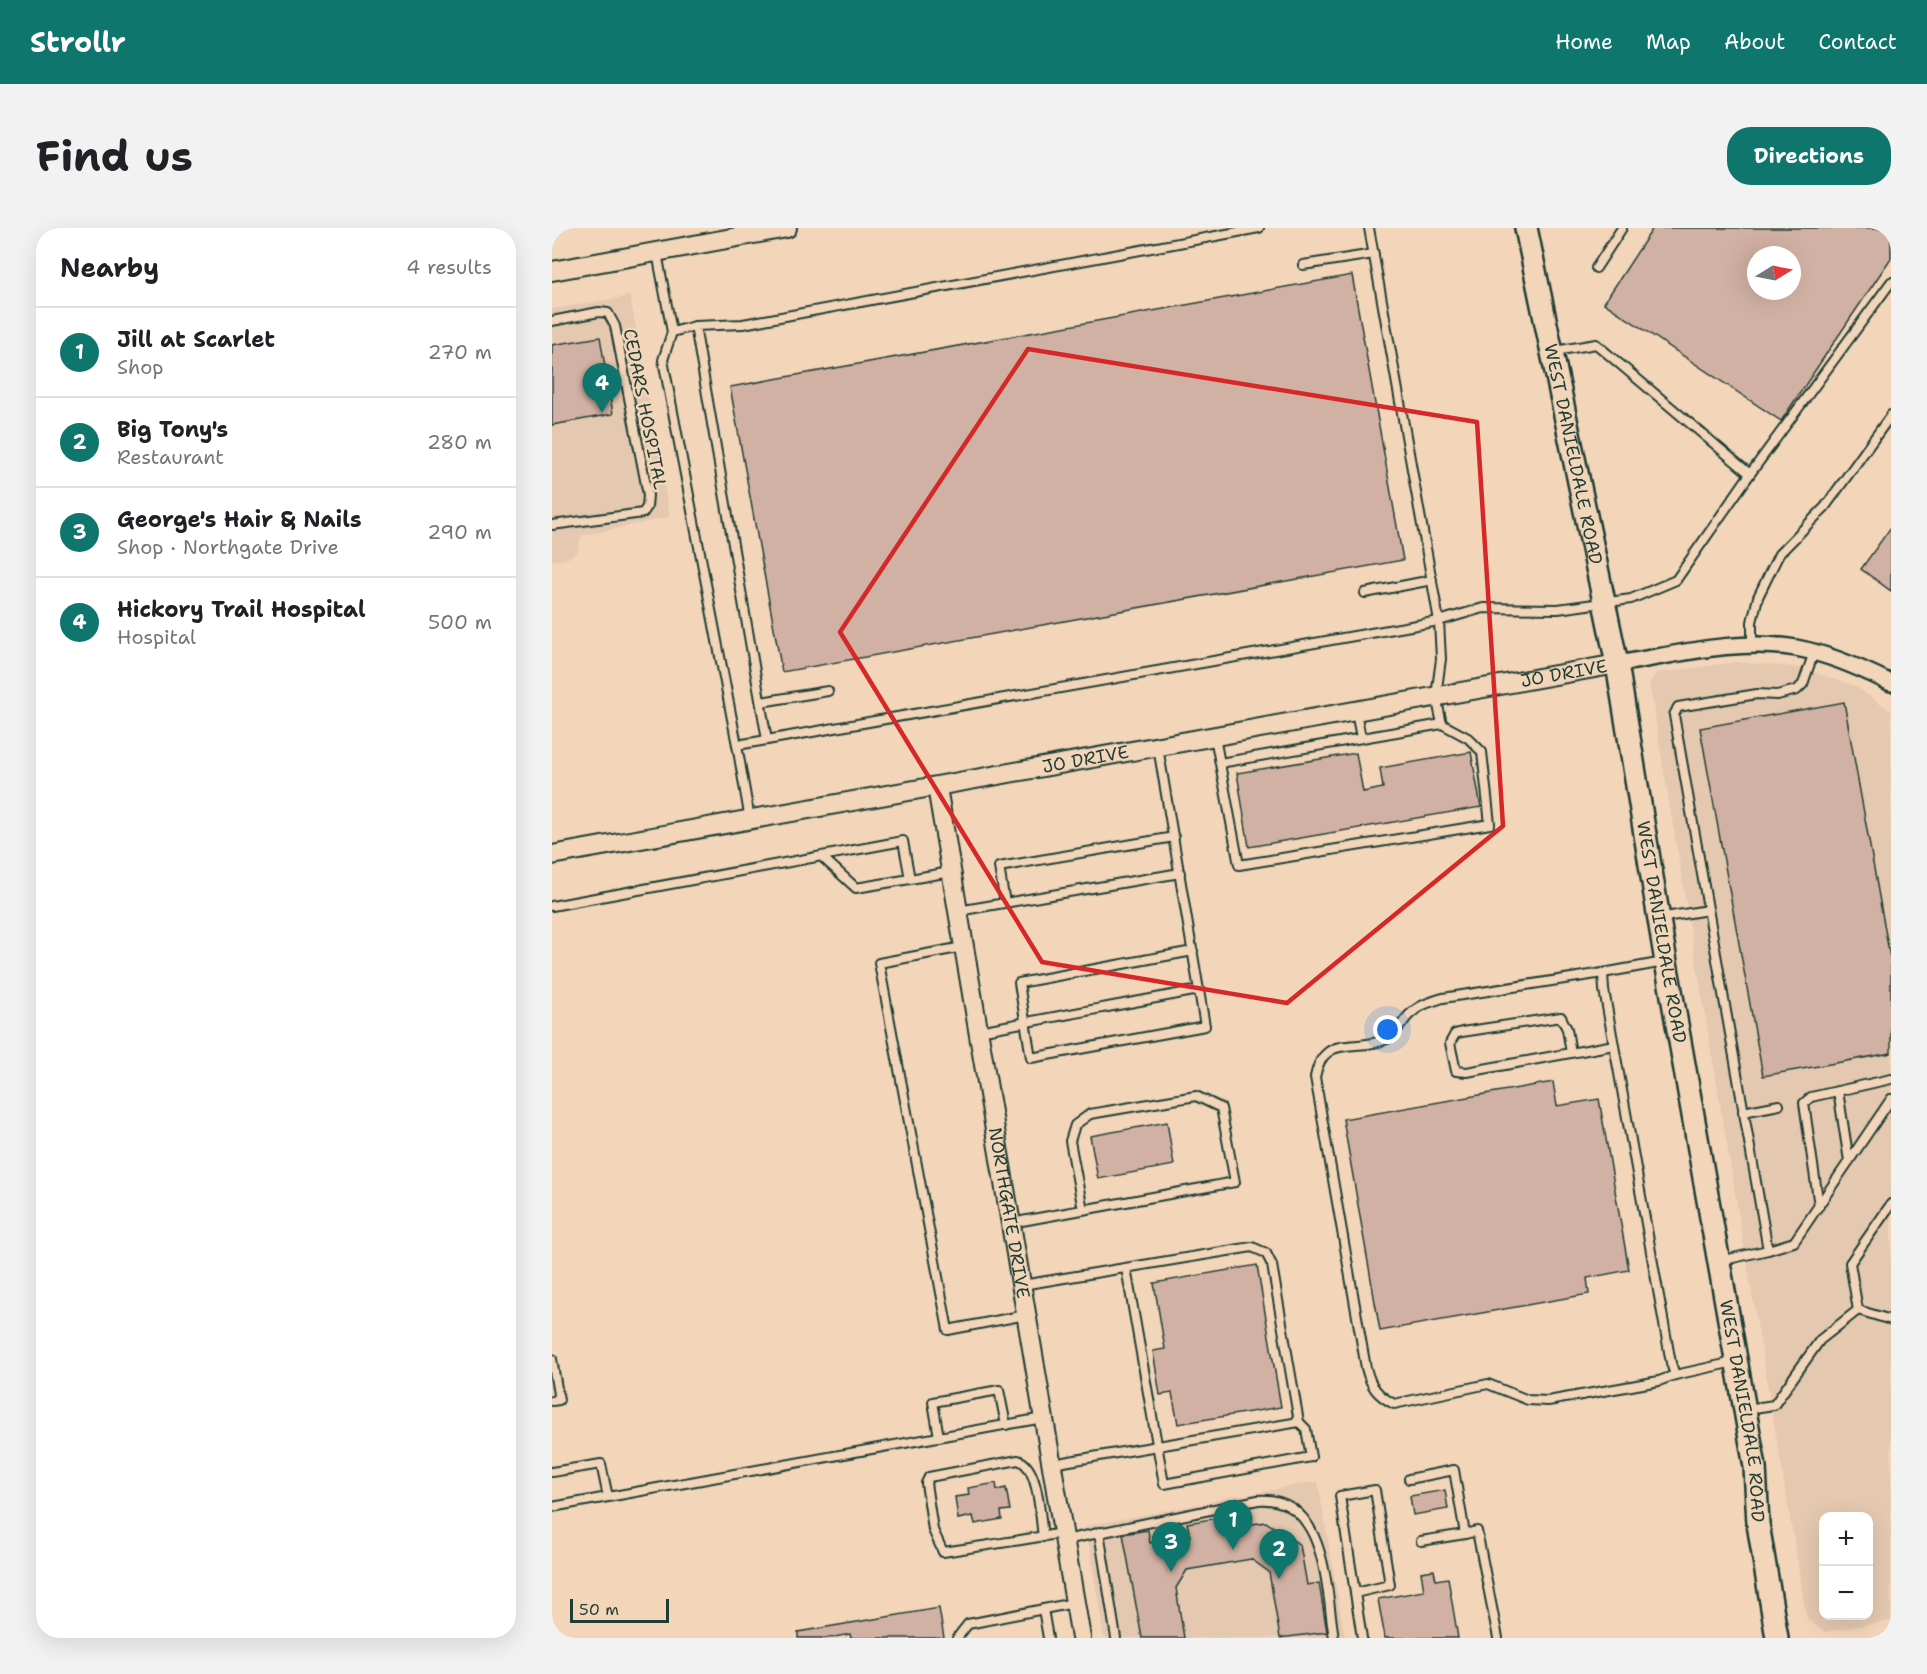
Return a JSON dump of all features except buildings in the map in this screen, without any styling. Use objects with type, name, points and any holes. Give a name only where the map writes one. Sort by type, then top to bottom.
[{"type":"main road","name":"WEST DANIELDALE ROAD","points":[[1526,228],[1550,352],[1617,664],[1666,962],[1755,1467],[1758,1524],[1777,1638]]},
{"type":"street","points":[[552,271],[788,228]]},
{"type":"street","points":[[1617,664],[1721,647],[1794,648],[1853,665],[1891,683]]},
{"type":"street","name":"JO DRIVE","points":[[552,855],[1617,664]]},
{"type":"street","name":"NORTHGATE DRIVE","points":[[937,787],[1081,1638]]},
{"type":"lane","points":[[672,332],[695,326],[743,324],[1259,228]]},
{"type":"lane","points":[[1369,228],[1439,621],[1442,659],[1436,696],[1442,724]]},
{"type":"lane","points":[[1611,228],[1614,239]]},
{"type":"lane","points":[[1596,268],[1622,228]]},
{"type":"lane","points":[[657,252],[672,332],[663,360],[750,820]]},
{"type":"lane","points":[[1303,265],[1374,254]]},
{"type":"lane","points":[[737,745],[1439,621],[1483,608],[1558,609],[1631,599],[1676,580],[1750,474],[1891,282]]},
{"type":"lane","name":"CEDARS HOSPITAL","points":[[552,321],[599,312],[608,313],[615,326],[648,495],[647,507],[643,513],[552,525]]},
{"type":"lane","points":[[695,326],[767,740]]},
{"type":"lane","points":[[1550,352],[1596,344],[1750,474]]},
{"type":"lane","points":[[1752,646],[1752,622],[1758,597],[1779,554],[1825,507],[1891,415]]},
{"type":"lane","points":[[1365,593],[1432,580]]},
{"type":"lane","points":[[1768,1250],[1674,715],[1678,707],[1797,690],[1803,684],[1814,652]]},
{"type":"lane","points":[[761,702],[828,691]]},
{"type":"lane","points":[[1356,710],[1361,738]]},
{"type":"lane","points":[[1215,735],[1220,763],[1239,865],[1490,824],[1482,752],[1468,738],[1442,724],[1220,763]]},
{"type":"lane","points":[[1158,746],[1174,837],[1193,951],[1205,1026],[1031,1058],[1019,983],[1193,951]]},
{"type":"lane","points":[[1005,903],[999,867],[1174,837]]},
{"type":"lane","points":[[552,906],[903,841],[910,879]]},
{"type":"lane","points":[[821,856],[856,888],[952,871]]},
{"type":"lane","points":[[958,911],[1180,873]]},
{"type":"lane","points":[[1659,918],[1708,909]]},
{"type":"lane","points":[[964,946],[879,963],[948,1330],[1027,1314]]},
{"type":"lane","points":[[1666,962],[1425,1003],[1410,1014],[1388,1039],[1328,1051],[1319,1061],[1316,1077],[1366,1368],[1370,1383],[1379,1396],[1394,1404],[1488,1383],[1528,1400],[1548,1401],[1659,1381],[1736,1361]]},
{"type":"lane","points":[[1603,973],[1614,1046],[1675,1375]]},
{"type":"lane","points":[[979,1031],[1199,990]]},
{"type":"lane","points":[[1571,1053],[1565,1021],[1561,1017],[1554,1016],[1455,1034],[1450,1043],[1456,1071],[1461,1072],[1614,1046]]},
{"type":"lane","points":[[1819,1206],[1804,1103],[1811,1096],[1891,1079]]},
{"type":"lane","points":[[1838,1091],[1849,1161]]},
{"type":"lane","points":[[1011,1223],[1083,1210],[1235,1182],[1221,1108],[1196,1096],[1090,1114],[1075,1125],[1070,1141],[1083,1210]]},
{"type":"lane","points":[[1719,1262],[1794,1242],[1891,1099]]},
{"type":"lane","points":[[1743,1112],[1779,1105]]},
{"type":"lane","points":[[1858,1310],[1850,1263],[1891,1204]]},
{"type":"lane","points":[[1022,1286],[1126,1268],[1252,1247],[1266,1253],[1272,1266],[1299,1422],[1306,1429],[1311,1457],[1164,1484],[1126,1268]]},
{"type":"lane","points":[[1858,1310],[1891,1320]]},
{"type":"lane","points":[[1745,1410],[1774,1405],[1820,1340],[1858,1310]]},
{"type":"lane","points":[[552,1359],[559,1400],[552,1401]]},
{"type":"lane","points":[[939,1437],[933,1402],[999,1390],[1006,1425]]},
{"type":"lane","points":[[552,1507],[1044,1418]]},
{"type":"lane","points":[[1052,1464],[1299,1422]]},
{"type":"lane","points":[[1043,1537],[1032,1472],[1026,1462],[1018,1460],[928,1477],[926,1483],[933,1530],[943,1552],[1043,1537],[1064,1537],[1099,1532],[1258,1500],[1284,1505],[1300,1515],[1316,1537],[1334,1638]]},
{"type":"lane","points":[[552,1472],[601,1464],[608,1497]]},
{"type":"lane","points":[[1409,1479],[1454,1470],[1465,1534]]},
{"type":"lane","points":[[1355,1593],[1390,1584],[1375,1490],[1340,1496],[1355,1593],[1362,1638]]},
{"type":"lane","points":[[1421,1541],[1477,1531],[1498,1638]]},
{"type":"lane","points":[[1099,1532],[1116,1638]]},
{"type":"lane","points":[[957,1638],[969,1624],[1075,1603]]},
{"type":"lane","points":[[1042,1609],[1048,1638]]},
{"type":"highlighted area","points":[[1028,349],[1477,422],[1503,826],[1287,1003],[1042,962],[840,632]]},
{"type":"shaded area","points":[[630,296],[670,517],[581,536],[577,553],[564,560],[552,560],[552,309]]},
{"type":"shaded area","points":[[1736,662],[1796,667],[1853,685],[1891,711],[1891,1621],[1825,1632],[1807,1619],[1649,683],[1657,673]]},
{"type":"shaded area","points":[[1318,1481],[1345,1638],[1104,1638],[1086,1526]]},
{"type":"place","name":"Hickory Trail Hospital","points":[[602,413]]},
{"type":"place","name":"Jill at Scarlet","points":[[1233,1550]]},
{"type":"place","name":"George's Hair & Nails","points":[[1171,1572]]},
{"type":"place","name":"Big Tony's","points":[[1279,1579]]}]
